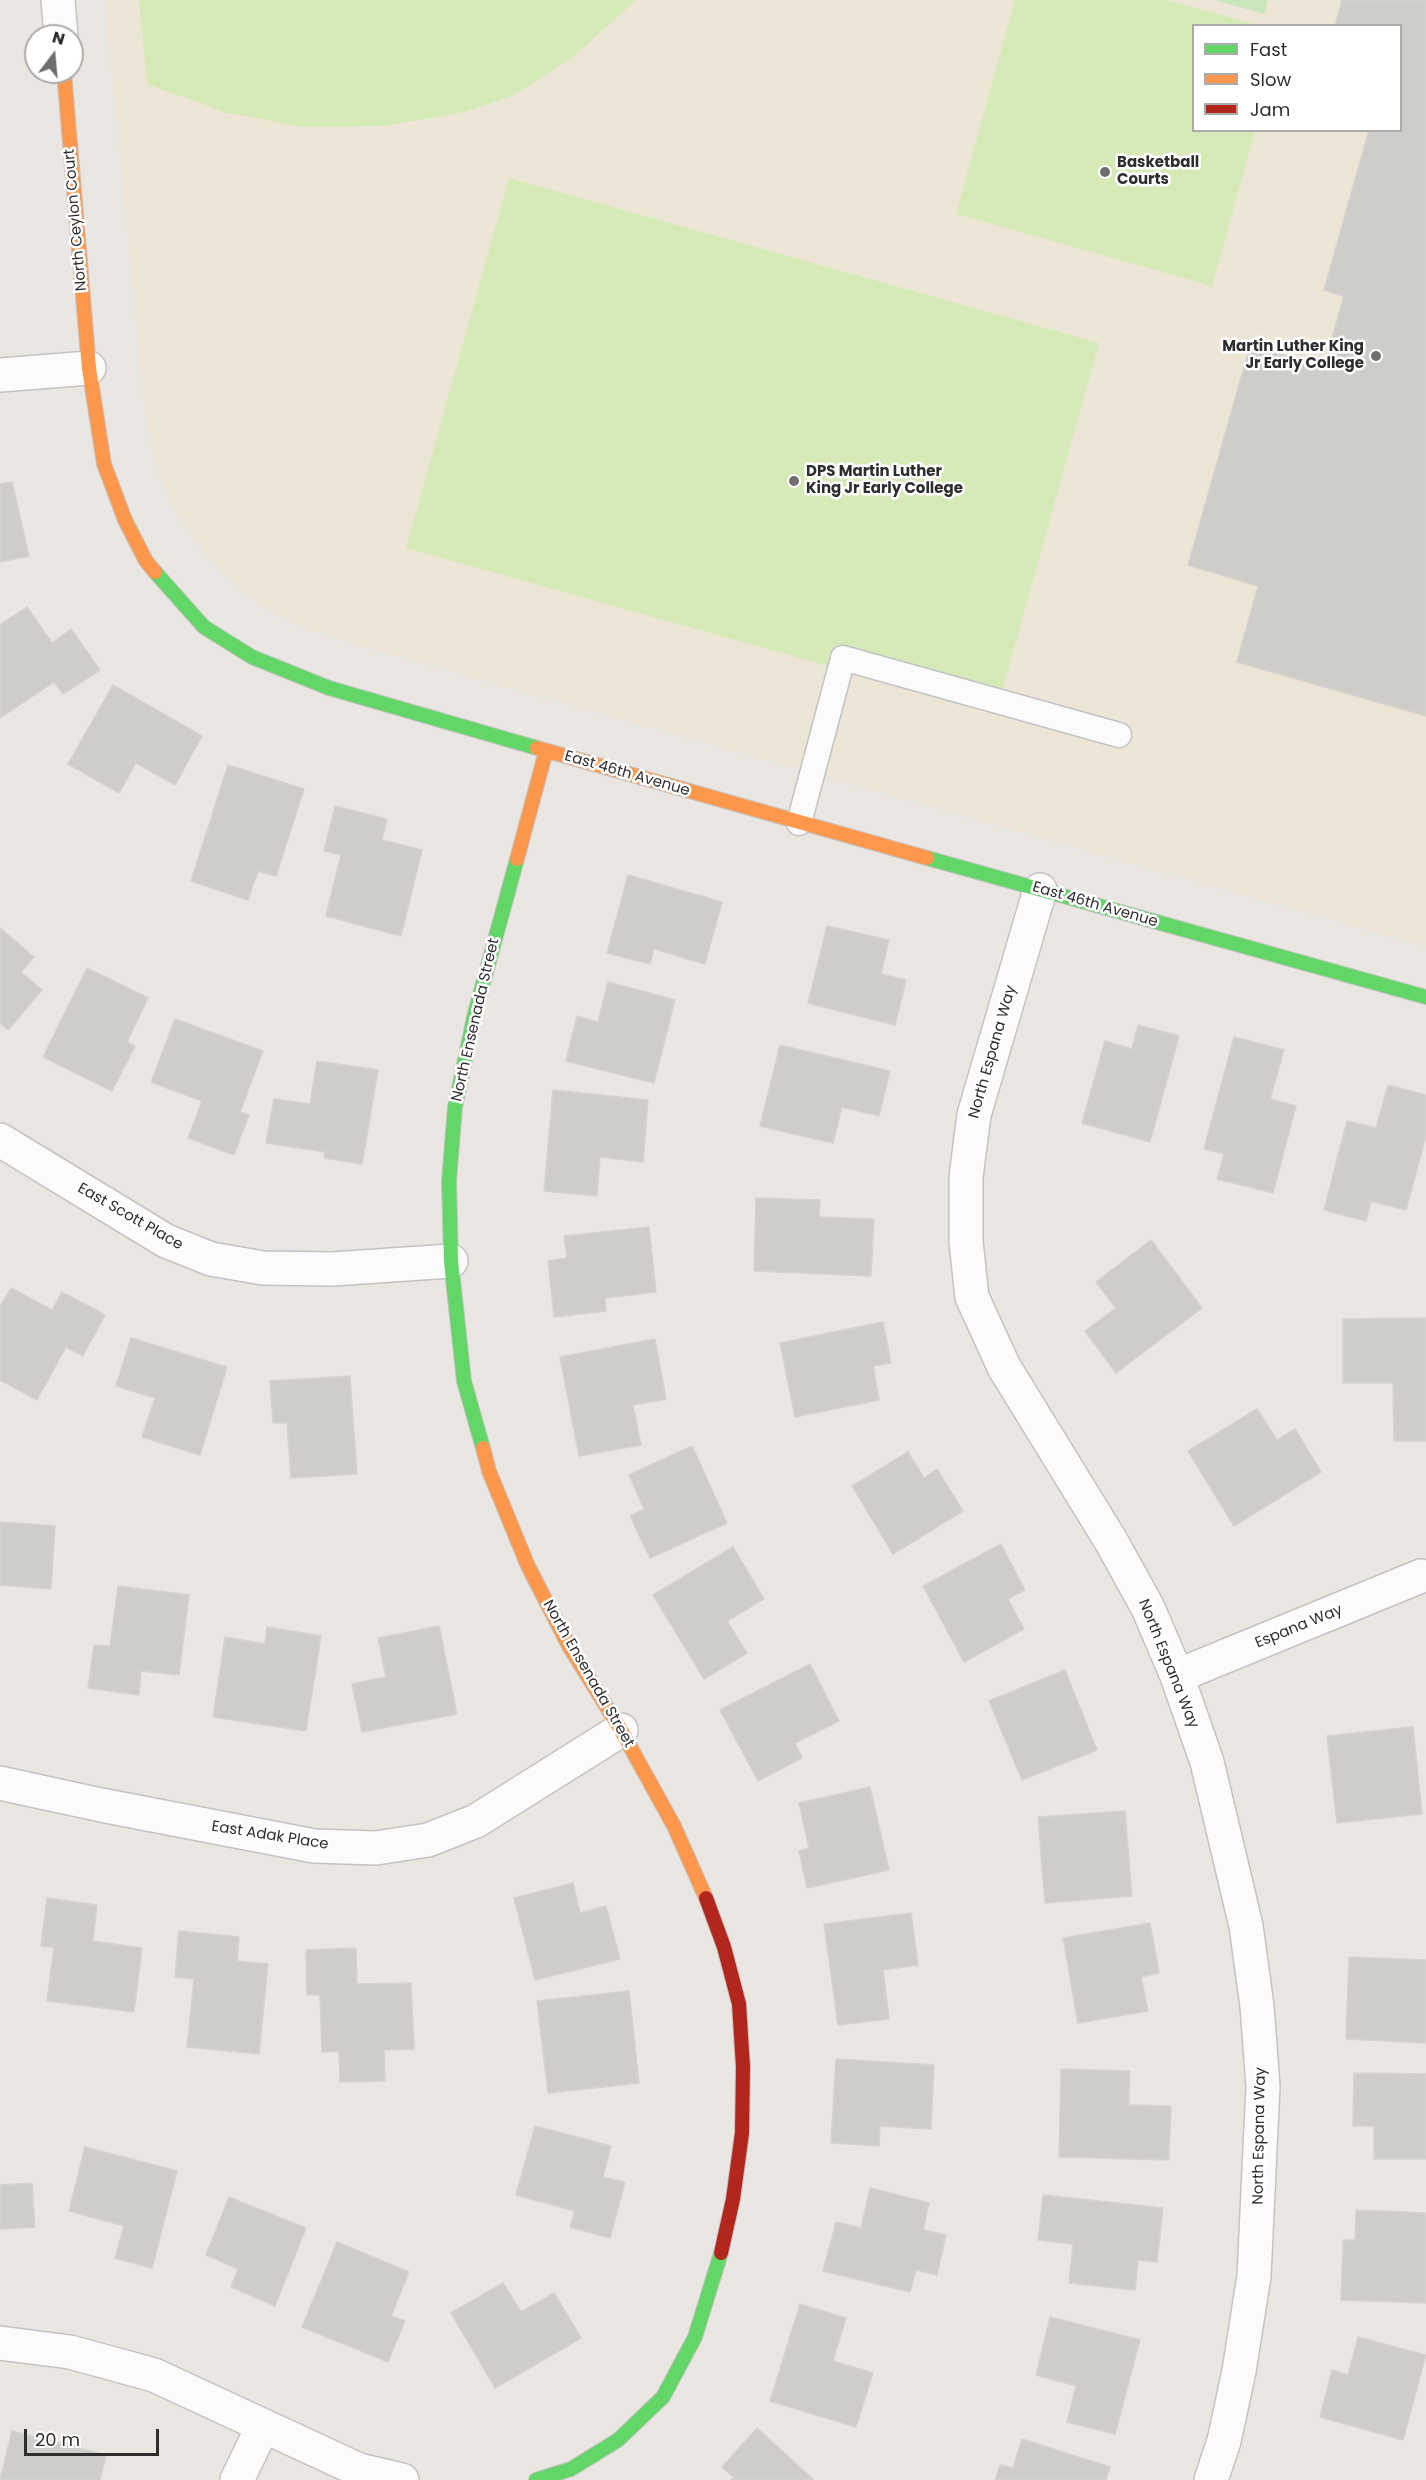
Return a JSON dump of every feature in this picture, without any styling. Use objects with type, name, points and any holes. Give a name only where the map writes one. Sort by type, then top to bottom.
[{"type":"street","points":[[58,0],[60,24]]},
{"type":"street","name":"North Ceylon Court","points":[[65,84],[89,368]]},
{"type":"street","points":[[0,375],[89,368]]},
{"type":"street","name":"East 46th Avenue","points":[[89,368],[104,464],[125,520],[146,561],[204,627],[252,657],[329,688],[546,751],[1426,997]]},
{"type":"street","name":"North Ensenada Street","points":[[536,2480],[571,2469],[618,2440],[663,2397],[695,2337],[717,2270],[733,2199],[742,2133],[743,2067],[739,2004],[724,1947],[702,1888],[674,1826],[621,1730],[569,1647],[528,1566],[489,1471],[464,1381],[451,1261],[449,1181],[455,1107],[475,1014],[546,751]]},
{"type":"street","name":"North Espana Way","points":[[1040,890],[974,1115],[966,1188],[966,1242],[972,1297],[1005,1367],[1111,1541],[1137,1589],[1177,1676],[1207,1762],[1246,1926],[1257,2006],[1263,2086],[1254,2276],[1239,2371],[1224,2441],[1211,2480]]},
{"type":"street","name":"East Scott Place","points":[[0,1140],[166,1241],[211,1259],[263,1268],[332,1269],[451,1261]]},
{"type":"street","name":"Espana Way","points":[[1177,1676],[1421,1576]]},
{"type":"street","name":"East Adak Place","points":[[0,1783],[314,1846],[376,1848],[428,1840],[476,1821],[621,1730]]},
{"type":"street","points":[[0,2343],[70,2352],[154,2375],[359,2470],[402,2480]]},
{"type":"street","points":[[237,2480],[263,2426]]},
{"type":"lane","points":[[799,823],[843,658],[1119,735]]},
{"type":"shaded area","name":"DPS Martin Luther King Jr Early College","points":[[105,0],[1426,0],[1426,946],[345,641],[304,627],[270,611],[213,564],[170,503],[154,459],[145,412]]},
{"type":"green space","points":[[139,0],[636,0],[573,57],[512,96],[464,112],[383,126],[304,127],[227,113],[147,84]]},
{"type":"green space","name":"Basketball Courts","points":[[1015,0],[1166,0],[1254,24],[1192,24],[1192,132],[1255,132],[1212,286],[956,214]]},
{"type":"green space","points":[[1215,0],[1268,0],[1264,14]]},
{"type":"green space","points":[[509,178],[1099,343],[996,713],[406,548]]},
{"type":"building","name":"Martin Luther King Jr Early College","points":[[1342,0],[1426,0],[1426,716],[1237,662],[1258,586],[1188,565],[1250,346],[1324,366],[1344,296],[1324,290],[1368,132],[1402,132],[1402,24],[1336,24]]},
{"type":"building","points":[[12,482],[29,556],[0,562],[0,484]]},
{"type":"building","points":[[27,607],[52,643],[71,629],[100,670],[63,694],[54,682],[0,718],[0,625]]},
{"type":"building","points":[[113,685],[202,736],[175,785],[136,763],[119,793],[68,764]]},
{"type":"building","points":[[228,765],[304,789],[276,876],[258,871],[248,900],[191,881]]},
{"type":"building","points":[[335,806],[387,819],[382,840],[422,850],[401,936],[326,916],[341,855],[324,851]]},
{"type":"building","points":[[628,875],[722,902],[705,964],[654,949],[650,964],[607,953]]},
{"type":"building","points":[[827,926],[889,940],[881,974],[906,980],[895,1025],[808,1003]]},
{"type":"building","points":[[0,928],[34,957],[21,972],[42,990],[8,1030],[0,1023]]},
{"type":"building","points":[[87,968],[148,998],[127,1042],[135,1046],[112,1091],[43,1057]]},
{"type":"building","points":[[608,982],[675,1000],[654,1083],[566,1061],[577,1016],[598,1022]]},
{"type":"building","points":[[175,1019],[263,1051],[240,1112],[249,1115],[234,1155],[188,1138],[202,1101],[151,1082]]},
{"type":"building","points":[[1138,1025],[1179,1036],[1150,1142],[1082,1123],[1105,1041],[1132,1049]]},
{"type":"building","points":[[1234,1037],[1284,1050],[1270,1099],[1296,1106],[1273,1193],[1217,1179],[1224,1154],[1204,1149]]},
{"type":"building","points":[[780,1045],[890,1071],[879,1116],[842,1107],[833,1143],[760,1126]]},
{"type":"building","points":[[317,1061],[378,1070],[362,1164],[324,1158],[325,1152],[266,1143],[274,1099],[310,1104]]},
{"type":"building","points":[[1388,1085],[1426,1095],[1426,1136],[1406,1210],[1371,1201],[1366,1221],[1324,1210],[1347,1121],[1376,1128]]},
{"type":"building","points":[[553,1090],[648,1100],[643,1162],[600,1157],[597,1196],[544,1191]]},
{"type":"building","points":[[756,1198],[820,1200],[819,1217],[874,1219],[871,1276],[754,1271]]},
{"type":"building","points":[[649,1227],[656,1292],[605,1298],[606,1311],[554,1317],[548,1261],[567,1258],[564,1236]]},
{"type":"building","points":[[1151,1240],[1202,1308],[1116,1373],[1085,1331],[1116,1308],[1096,1282]]},
{"type":"building","points":[[11,1288],[52,1310],[62,1292],[105,1315],[83,1356],[66,1347],[37,1400],[0,1380],[0,1307]]},
{"type":"building","points":[[1426,1318],[1426,1441],[1394,1441],[1393,1383],[1343,1383],[1343,1319]]},
{"type":"building","points":[[883,1322],[891,1363],[873,1366],[879,1400],[795,1417],[780,1343]]},
{"type":"building","points":[[131,1338],[227,1367],[200,1455],[142,1437],[155,1398],[116,1386]]},
{"type":"building","points":[[655,1339],[666,1399],[633,1405],[641,1445],[579,1456],[560,1357]]},
{"type":"building","points":[[350,1376],[357,1474],[291,1478],[287,1423],[273,1423],[270,1381]]},
{"type":"building","points":[[1257,1409],[1277,1440],[1295,1429],[1321,1472],[1234,1526],[1188,1451]]},
{"type":"building","points":[[692,1446],[727,1523],[650,1558],[630,1516],[644,1509],[629,1475]]},
{"type":"building","points":[[908,1452],[924,1478],[937,1469],[963,1511],[893,1554],[852,1486]]},
{"type":"building","points":[[0,1522],[55,1526],[51,1589],[0,1585]]},
{"type":"building","points":[[1001,1544],[1025,1590],[1008,1599],[1024,1629],[964,1662],[923,1586]]},
{"type":"building","points":[[733,1547],[764,1599],[727,1621],[747,1653],[704,1679],[653,1595]]},
{"type":"building","points":[[118,1586],[189,1595],[179,1675],[141,1671],[139,1695],[88,1688],[94,1645],[110,1646]]},
{"type":"building","points":[[439,1626],[457,1714],[362,1732],[352,1684],[386,1677],[378,1638]]},
{"type":"building","points":[[267,1627],[321,1636],[306,1731],[213,1717],[225,1637],[265,1644]]},
{"type":"building","points":[[810,1664],[839,1721],[795,1743],[802,1758],[758,1781],[720,1710]]},
{"type":"building","points":[[1065,1670],[1097,1750],[1022,1780],[989,1701]]},
{"type":"building","points":[[1413,1727],[1422,1814],[1337,1823],[1327,1736]]},
{"type":"building","points":[[870,1787],[889,1870],[807,1888],[799,1851],[809,1848],[799,1803]]},
{"type":"building","points":[[1125,1811],[1132,1896],[1045,1903],[1038,1817]]},
{"type":"building","points":[[573,1883],[580,1913],[606,1906],[620,1959],[535,1980],[514,1898]]},
{"type":"building","points":[[47,1898],[97,1905],[93,1941],[142,1948],[134,2012],[47,2001],[54,1947],[41,1946]]},
{"type":"building","points":[[911,1913],[918,1965],[883,1970],[889,2019],[838,2025],[824,1924]]},
{"type":"building","points":[[1150,1923],[1159,1973],[1141,1977],[1148,2011],[1078,2023],[1063,1938]]},
{"type":"building","points":[[179,1931],[239,1937],[237,1961],[268,1964],[259,2054],[187,2047],[194,1979],[175,1977]]},
{"type":"building","points":[[356,1948],[357,1984],[411,1983],[414,2049],[384,2050],[385,2081],[340,2082],[339,2051],[322,2052],[320,1995],[307,1995],[306,1950]]},
{"type":"building","points":[[1349,1957],[1426,1960],[1426,2043],[1346,2039]]},
{"type":"building","points":[[629,1991],[639,2083],[548,2093],[537,2001]]},
{"type":"building","points":[[836,2059],[934,2065],[931,2129],[880,2126],[879,2146],[831,2143]]},
{"type":"building","points":[[1061,2069],[1130,2071],[1129,2105],[1171,2106],[1169,2160],[1059,2157]]},
{"type":"building","points":[[1354,2073],[1426,2074],[1426,2159],[1374,2159],[1374,2126],[1353,2126]]},
{"type":"building","points":[[535,2126],[611,2146],[603,2177],[625,2182],[610,2238],[570,2227],[575,2211],[516,2195]]},
{"type":"building","points":[[85,2147],[177,2171],[152,2268],[115,2258],[124,2226],[69,2211]]},
{"type":"building","points":[[32,2183],[35,2227],[0,2229],[0,2185]]},
{"type":"building","points":[[870,2188],[929,2203],[923,2230],[946,2235],[937,2275],[916,2270],[910,2292],[823,2271],[836,2222],[861,2228]]},
{"type":"building","points":[[1043,2195],[1163,2208],[1157,2262],[1138,2260],[1135,2290],[1069,2283],[1073,2244],[1038,2240]]},
{"type":"building","points":[[229,2197],[306,2228],[275,2306],[231,2287],[238,2269],[206,2255]]},
{"type":"building","points":[[1356,2210],[1426,2213],[1426,2303],[1341,2300],[1343,2240],[1355,2240]]},
{"type":"building","points":[[337,2242],[409,2272],[391,2316],[405,2321],[388,2362],[302,2327]]},
{"type":"building","points":[[503,2283],[521,2312],[554,2293],[581,2338],[495,2388],[451,2313]]},
{"type":"building","points":[[800,2304],[846,2318],[833,2361],[873,2373],[856,2427],[770,2401]]},
{"type":"building","points":[[1050,2317],[1140,2340],[1115,2434],[1067,2422],[1076,2386],[1036,2375]]},
{"type":"building","points":[[1358,2337],[1426,2355],[1403,2440],[1320,2417],[1332,2370],[1348,2375]]},
{"type":"building","points":[[757,2428],[814,2480],[731,2480],[734,2478],[722,2467]]},
{"type":"building","points":[[12,2431],[106,2455],[100,2480],[0,2480]]},
{"type":"building","points":[[1022,2439],[1110,2467],[1106,2480],[995,2480],[1000,2465],[1013,2468]]},
{"type":"traffic: fast","points":[[155,572],[204,627],[252,657],[329,688],[537,748]]},
{"type":"traffic: fast","points":[[927,858],[1426,997]]},
{"type":"traffic: fast","points":[[483,1448],[464,1381],[451,1261],[449,1181],[455,1107],[475,1013],[517,859]]},
{"type":"traffic: fast","points":[[536,2480],[571,2469],[618,2440],[663,2397],[695,2337],[721,2253]]},
{"type":"traffic: slow","points":[[65,84],[89,368],[104,464],[125,520],[146,561],[155,572]]},
{"type":"traffic: slow","points":[[537,748],[927,858]]},
{"type":"traffic: slow","points":[[517,859],[546,751]]},
{"type":"traffic: slow","points":[[483,1448],[489,1471],[528,1566],[569,1646],[621,1730],[674,1826],[706,1898]]},
{"type":"traffic: jam","points":[[706,1898],[724,1947],[739,2004],[743,2067],[742,2133],[733,2199],[721,2253]]},
{"type":"place","name":"Basketball Courts","points":[[1105,172]]},
{"type":"place","name":"Martin Luther King Jr Early College","points":[[1376,356]]},
{"type":"place","name":"DPS Martin Luther King Jr Early College","points":[[794,481]]}]
